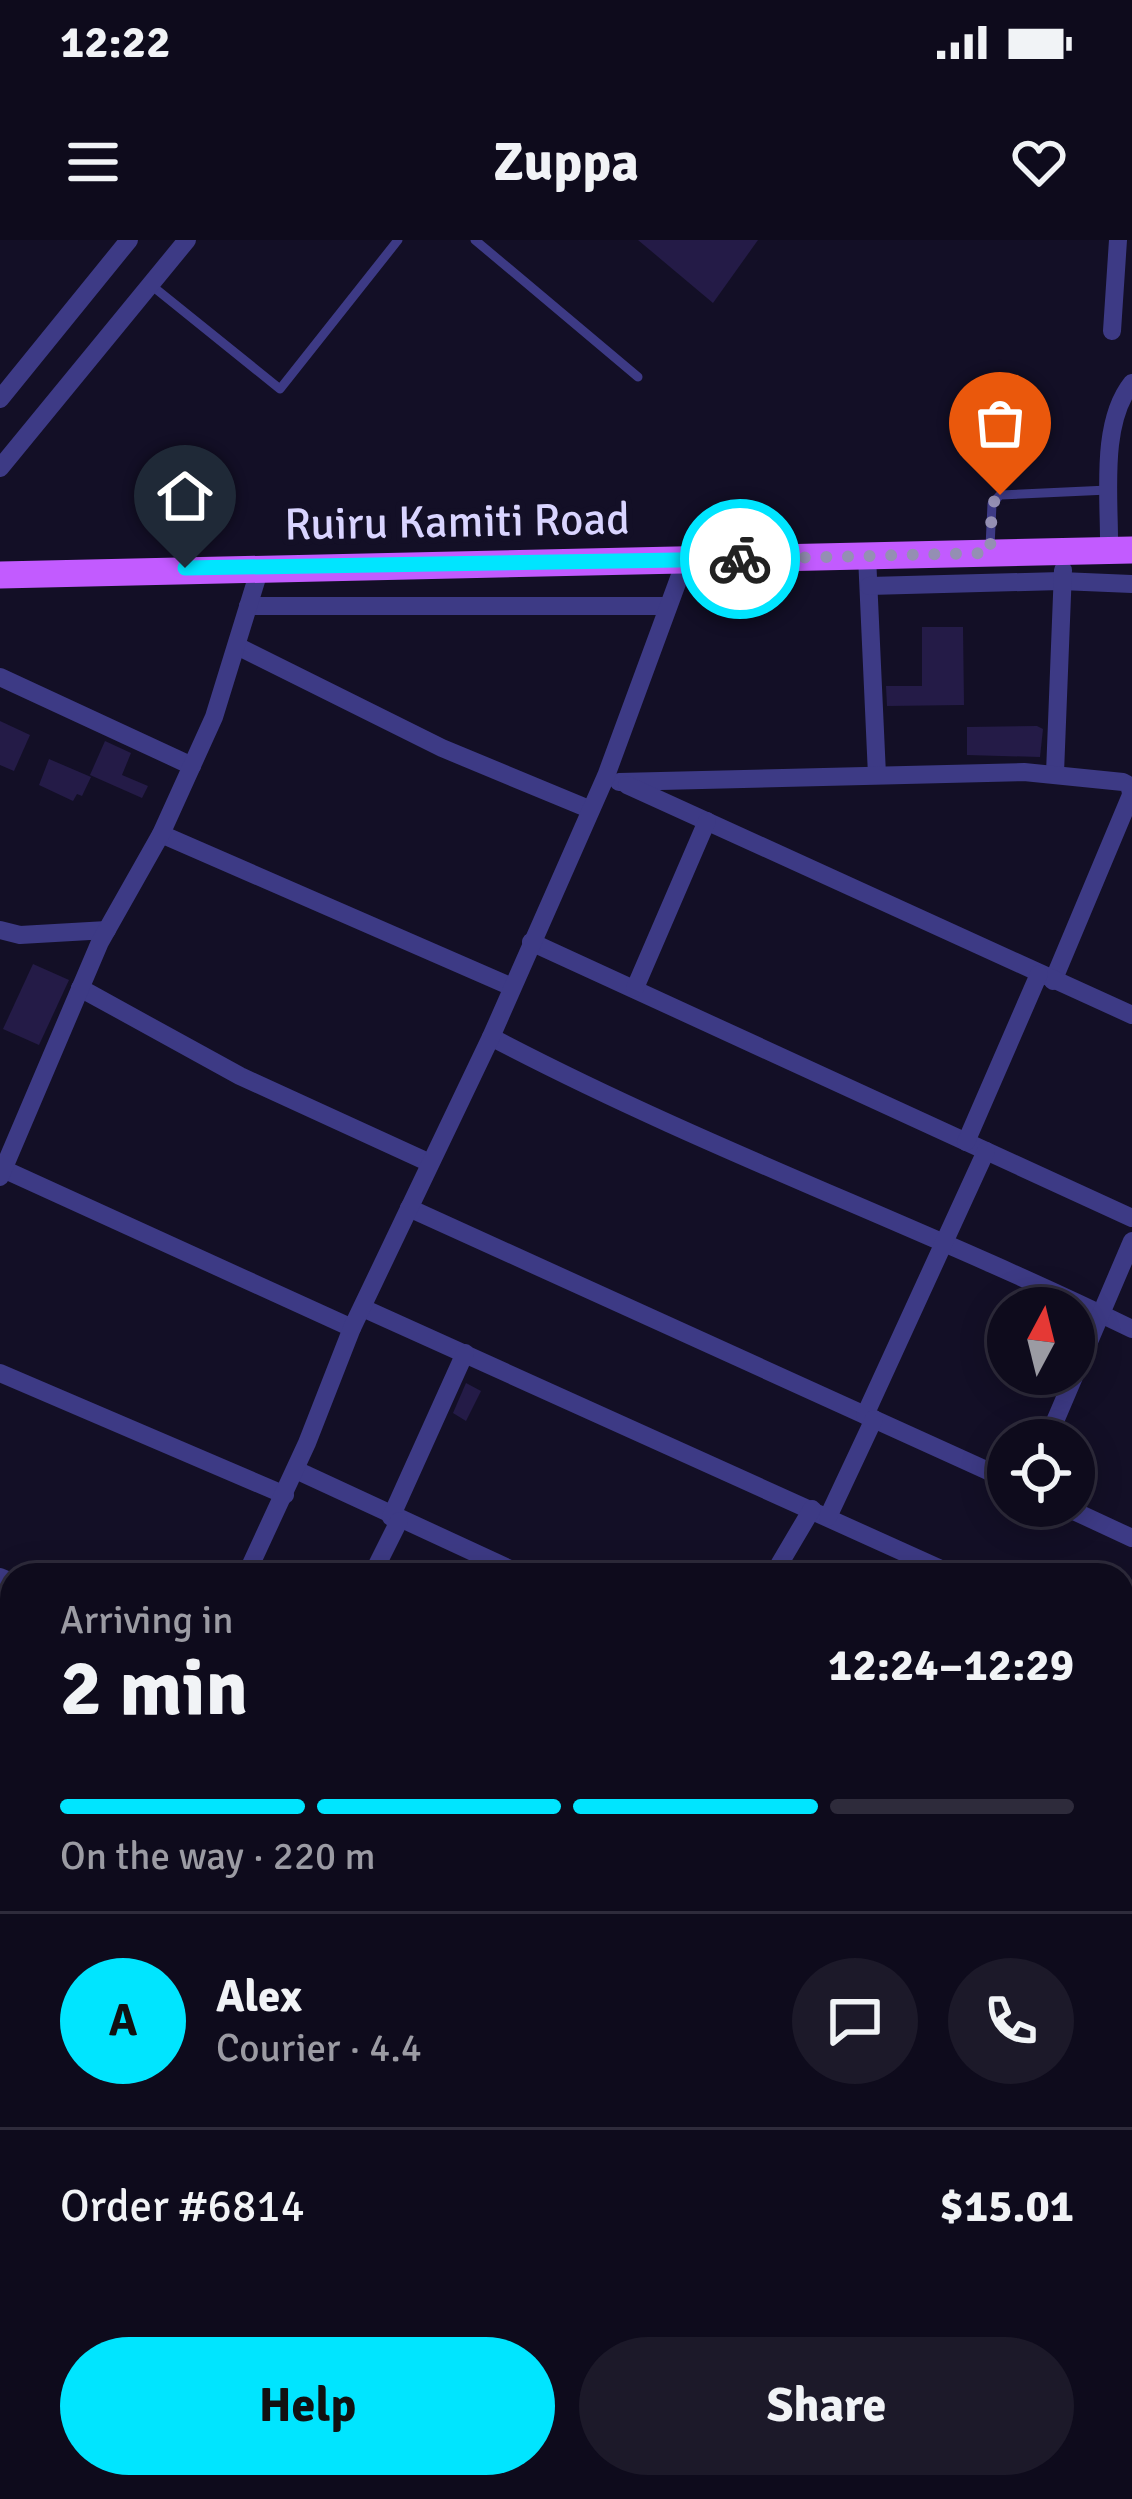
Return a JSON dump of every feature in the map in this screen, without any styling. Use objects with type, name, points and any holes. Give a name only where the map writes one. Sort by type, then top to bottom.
[{"type":"main road","name":"Ruiru Kamiti Road","points":[[0,575],[990,553],[1063,567],[1120,550]]},
{"type":"street","points":[[0,399],[129,240]]},
{"type":"street","points":[[0,469],[187,240]]},
{"type":"street","points":[[1112,331],[1118,240]]},
{"type":"street","points":[[1120,550],[1111,490],[1116,421],[1121,396],[1132,383]]},
{"type":"street","points":[[868,556],[877,775]]},
{"type":"street","points":[[252,1563],[296,1470],[352,1328],[491,1037],[589,809],[613,778],[686,559]]},
{"type":"street","points":[[524,605],[525,563]]},
{"type":"street","points":[[1055,773],[1063,567]]},
{"type":"street","points":[[869,586],[1063,567],[1132,584]]},
{"type":"street","points":[[260,568],[192,766],[9,1128],[2,1173],[352,1328]]},
{"type":"street","points":[[248,606],[668,606]]},
{"type":"street","points":[[237,646],[442,748],[589,809]]},
{"type":"street","points":[[0,677],[192,766]]},
{"type":"street","points":[[613,778],[1055,773],[1130,786],[1131,795],[966,1142]]},
{"type":"street","points":[[613,778],[1132,1015]]},
{"type":"street","points":[[634,988],[707,821]]},
{"type":"street","points":[[161,834],[512,987]]},
{"type":"street","points":[[0,930],[20,935],[107,930]]},
{"type":"street","points":[[531,942],[1132,1218]]},
{"type":"street","points":[[80,988],[240,1076],[430,1163]]},
{"type":"street","points":[[491,1037],[779,1174],[947,1243],[1132,1329]]},
{"type":"street","points":[[782,1563],[820,1513],[870,1417],[986,1151]]},
{"type":"street","points":[[409,1208],[987,1470]]},
{"type":"street","points":[[1056,1419],[1132,1241]]},
{"type":"street","points":[[365,1309],[928,1563]]},
{"type":"street","points":[[377,1563],[465,1353]]},
{"type":"street","points":[[0,1373],[285,1495]]},
{"type":"street","points":[[296,1470],[496,1563]]},
{"type":"street","points":[[1095,1521],[1132,1538]]},
{"type":"lane","points":[[151,285],[280,389],[398,240]]},
{"type":"lane","points":[[475,240],[638,377]]},
{"type":"lane","points":[[990,553],[992,504],[1000,495],[1111,490]]},
{"type":"building","points":[[638,240],[758,240],[713,303]]},
{"type":"building","points":[[922,627],[963,627],[964,705],[887,706],[886,686],[922,686]]},
{"type":"building","points":[[0,721],[30,735],[14,771],[0,765]]},
{"type":"building","points":[[967,727],[1043,729],[1040,757],[967,755]]},
{"type":"building","points":[[105,741],[131,753],[122,775],[148,786],[142,798],[90,775]]},
{"type":"building","points":[[49,759],[91,777],[82,796],[77,794],[73,801],[39,785]]},
{"type":"building","points":[[33,964],[69,980],[39,1045],[3,1029]]},
{"type":"building","points":[[466,1383],[481,1391],[466,1421],[453,1413]]},
{"type":"way so far","points":[[740,559],[990,553],[992,504],[1000,495]]},
{"type":"route","points":[[185,568],[740,559]]}]
